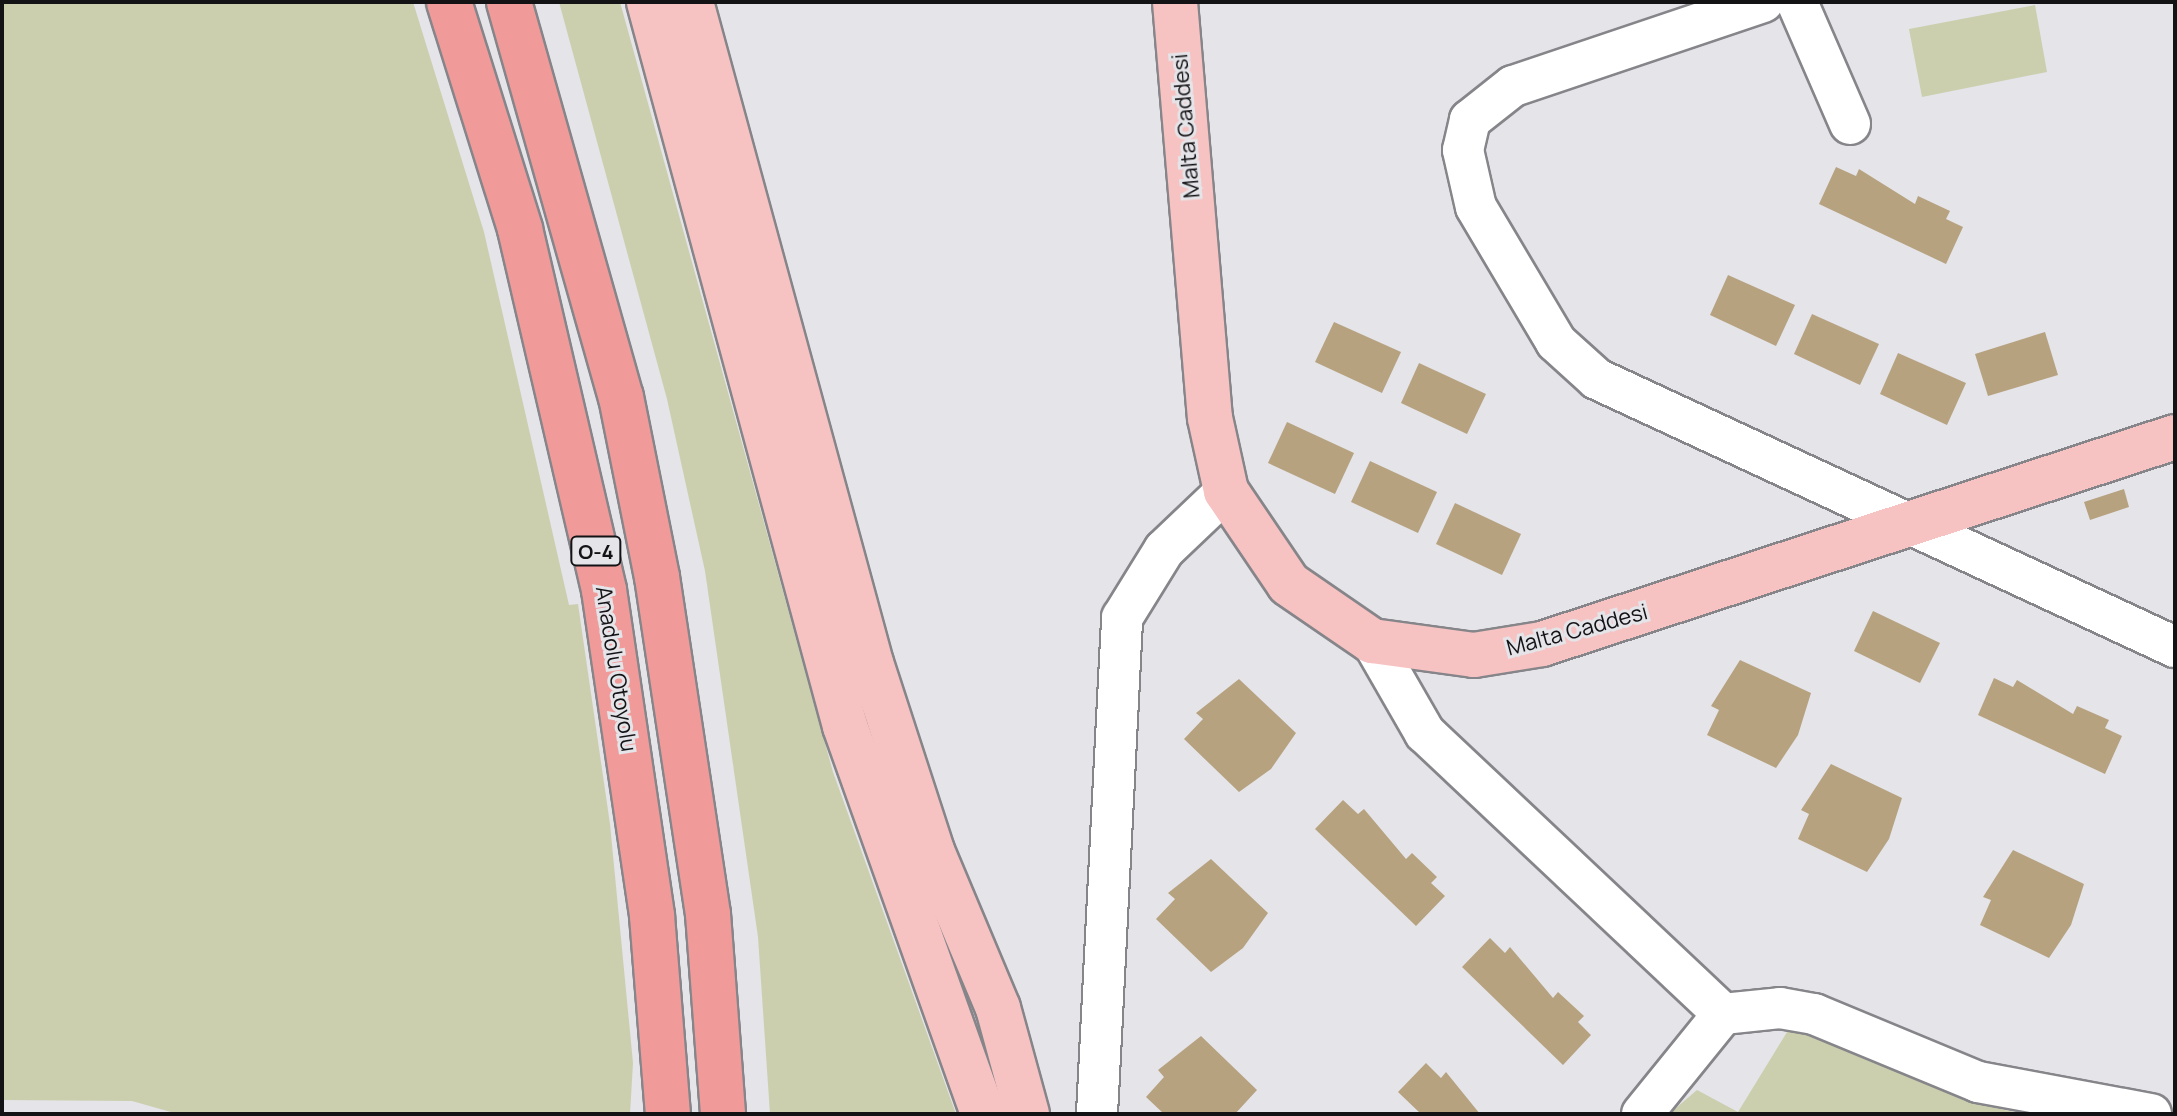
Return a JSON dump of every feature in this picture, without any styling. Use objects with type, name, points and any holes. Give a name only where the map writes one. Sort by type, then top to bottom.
[{"type":"highway","name":"Anadolu Otoyolu","points":[[449,2],[520,229],[604,590],[652,916],[668,1114]]},
{"type":"highway","name":"O-4","points":[[509,2],[621,397],[657,577],[708,914],[723,1114]]},
{"type":"main road","points":[[649,2],[845,726],[983,1114]]},
{"type":"main road","points":[[691,2],[875,677],[932,851],[1011,1046],[1027,1114]]},
{"type":"main road","name":"Malta Caddesi","points":[[1175,2],[1208,403],[1226,491],[1289,584],[1372,641],[1459,655],[1542,644],[2175,437]]},
{"type":"street","points":[[1763,2],[1495,95],[1464,133],[1469,188],[1556,342],[1580,368],[2175,647]]},
{"type":"street","points":[[1797,2],[1850,124]]},
{"type":"street","points":[[1097,1114],[1122,618],[1156,560],[1226,491]]},
{"type":"street","points":[[1372,641],[1425,733],[1723,1014]]},
{"type":"street","points":[[1642,1114],[1723,1014],[1780,1008],[1814,1014],[1978,1082],[2151,1114]]},
{"type":"green space","points":[[2,2],[413,2],[484,232],[569,605],[578,604],[610,824],[633,1063],[630,1114],[178,1114],[132,1101],[2,1100]]},
{"type":"green space","points":[[559,2],[620,2],[833,772],[956,1114],[770,1114],[758,937],[705,571],[667,399]]},
{"type":"green space","points":[[2035,5],[2047,72],[1922,97],[1909,29]]},
{"type":"green space","points":[[1792,1024],[2004,1110],[2028,1114],[1669,1114],[1697,1090],[1738,1112]]},
{"type":"building","points":[[1836,167],[1856,176],[1859,169],[1915,204],[1918,196],[1950,211],[1946,219],[1963,227],[1946,264],[1819,204]]},
{"type":"building","points":[[1728,275],[1795,305],[1776,346],[1710,315]]},
{"type":"building","points":[[1812,314],[1879,344],[1860,385],[1794,354]]},
{"type":"building","points":[[1334,322],[1401,352],[1382,393],[1315,362]]},
{"type":"building","points":[[2045,332],[2058,375],[1988,396],[1975,354]]},
{"type":"building","points":[[1898,353],[1966,383],[1947,425],[1880,394]]},
{"type":"building","points":[[1419,363],[1486,394],[1467,434],[1401,403]]},
{"type":"building","points":[[1287,422],[1354,453],[1335,494],[1268,463]]},
{"type":"building","points":[[1370,461],[1437,492],[1418,533],[1351,502]]},
{"type":"building","points":[[2124,489],[2129,507],[2090,520],[2084,502]]},
{"type":"building","points":[[1455,503],[1521,534],[1502,575],[1436,544]]},
{"type":"building","points":[[1873,611],[1940,643],[1920,683],[1854,651]]},
{"type":"building","points":[[1740,660],[1811,693],[1798,735],[1776,768],[1707,735],[1719,710],[1711,706]]},
{"type":"building","points":[[1994,678],[2013,687],[2017,680],[2073,714],[2077,706],[2109,720],[2105,728],[2122,736],[2105,774],[1978,715]]},
{"type":"building","points":[[1239,679],[1296,733],[1271,769],[1239,792],[1184,739],[1203,719],[1196,713]]},
{"type":"building","points":[[1831,764],[1902,798],[1889,839],[1867,872],[1798,839],[1809,814],[1801,810]]},
{"type":"building","points":[[1343,800],[1358,814],[1364,809],[1406,859],[1412,853],[1437,877],[1431,883],[1445,896],[1416,926],[1315,829]]},
{"type":"building","points":[[2013,850],[2084,884],[2071,925],[2049,958],[1980,925],[1991,900],[1983,897]]},
{"type":"building","points":[[1211,859],[1268,913],[1243,948],[1211,972],[1156,919],[1175,899],[1168,893]]},
{"type":"building","points":[[1490,938],[1505,953],[1510,947],[1553,998],[1558,992],[1584,1016],[1578,1022],[1591,1035],[1563,1065],[1462,967]]},
{"type":"building","points":[[1201,1036],[1257,1090],[1235,1114],[1164,1114],[1146,1097],[1164,1077],[1158,1070]]},
{"type":"building","points":[[1426,1063],[1441,1078],[1446,1072],[1480,1114],[1421,1114],[1398,1092]]}]
